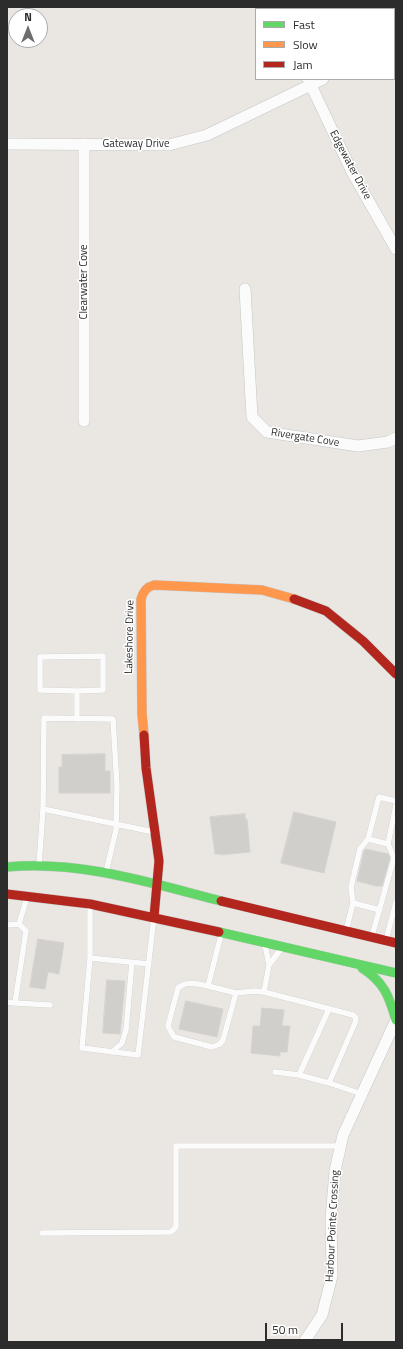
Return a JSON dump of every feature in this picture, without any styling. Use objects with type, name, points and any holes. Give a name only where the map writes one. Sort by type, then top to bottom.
[{"type":"main road","name":"Lakeshore Drive","points":[[154,917],[159,861],[146,768],[142,714],[141,599],[144,590],[148,586],[154,585],[262,590],[301,601],[326,611],[363,641],[396,674]]},
{"type":"main road","points":[[7,867],[39,866],[105,874],[158,885],[396,943]]},
{"type":"main road","points":[[7,894],[90,904],[222,932],[396,973]]},
{"type":"main road","points":[[354,963],[369,972],[381,982],[389,998],[396,1020]]},
{"type":"street","name":"Gateway Drive","points":[[7,144],[169,145],[207,135],[309,82]]},
{"type":"street","name":"Edgewater Drive","points":[[309,82],[352,172],[396,249]]},
{"type":"street","name":"Clearwater Cove","points":[[84,144],[84,421]]},
{"type":"street","name":"Rivergate Cove","points":[[245,289],[252,417],[267,432],[358,446],[388,442],[396,438]]},
{"type":"street","name":"Harbour Pointe Crossing","points":[[304,1342],[322,1315],[332,1276],[331,1218],[335,1171],[343,1135],[396,1020]]},
{"type":"lane","points":[[103,656],[103,690],[77,691],[40,690],[40,657],[103,656]]},
{"type":"lane","points":[[77,691],[77,719]]},
{"type":"lane","points":[[39,866],[43,809],[44,718],[112,719],[117,786],[116,830],[105,874]]},
{"type":"lane","points":[[346,931],[353,903],[351,887],[360,849],[368,839],[379,797],[396,801]]},
{"type":"lane","points":[[372,937],[394,858],[388,844],[396,805]]},
{"type":"lane","points":[[43,809],[155,833]]},
{"type":"lane","points":[[368,839],[388,844]]},
{"type":"lane","points":[[19,924],[27,896]]},
{"type":"lane","points":[[386,940],[396,902]]},
{"type":"lane","points":[[353,903],[380,910]]},
{"type":"lane","points":[[90,904],[90,958],[82,1048],[138,1055],[154,917]]},
{"type":"lane","points":[[7,925],[19,924],[26,931],[15,1003]]},
{"type":"lane","points":[[208,986],[222,932]]},
{"type":"lane","points":[[264,943],[269,965],[264,992]]},
{"type":"lane","points":[[269,965],[282,947]]},
{"type":"lane","points":[[90,958],[149,964]]},
{"type":"lane","points":[[112,1052],[122,1042],[126,1030],[132,962]]},
{"type":"lane","points":[[236,993],[223,1040],[220,1044],[212,1047],[174,1037],[170,1032],[168,1026],[178,988],[189,982],[236,993],[254,991],[264,992],[353,1015],[356,1018],[328,1083]]},
{"type":"lane","points":[[7,1002],[50,1005]]},
{"type":"lane","points":[[299,1075],[329,1009]]},
{"type":"lane","points":[[275,1072],[299,1075],[362,1094]]},
{"type":"lane","points":[[42,1233],[170,1232],[176,1227],[176,1146],[341,1146]]},
{"type":"building","points":[[105,754],[105,771],[110,771],[110,793],[59,793],[59,767],[62,767],[62,755]]},
{"type":"building","points":[[294,812],[336,822],[324,873],[281,863]]},
{"type":"building","points":[[245,814],[245,819],[247,819],[250,852],[220,855],[215,854],[210,817]]},
{"type":"building","points":[[366,849],[388,854],[390,858],[382,886],[357,881],[364,851]]},
{"type":"building","points":[[38,939],[64,943],[59,974],[48,972],[45,989],[30,987]]},
{"type":"building","points":[[107,980],[125,981],[120,1034],[103,1033]]},
{"type":"building","points":[[186,1001],[223,1009],[217,1037],[179,1029]]},
{"type":"building","points":[[262,1008],[284,1010],[282,1026],[290,1026],[287,1052],[280,1052],[280,1056],[251,1053],[253,1026],[260,1026]]},
{"type":"traffic: fast","points":[[7,867],[34,866],[88,870],[142,880],[221,901]]},
{"type":"traffic: fast","points":[[219,932],[396,973]]},
{"type":"traffic: fast","points":[[362,968],[376,979],[385,990],[396,1020]]},
{"type":"traffic: slow","points":[[144,735],[142,714],[141,599],[147,588],[154,585],[262,590],[294,599]]},
{"type":"traffic: jam","points":[[294,599],[326,611],[363,641],[396,674]]},
{"type":"traffic: jam","points":[[144,735],[146,768],[159,861],[154,917]]},
{"type":"traffic: jam","points":[[7,894],[90,904],[219,932]]},
{"type":"traffic: jam","points":[[221,901],[396,943]]}]
